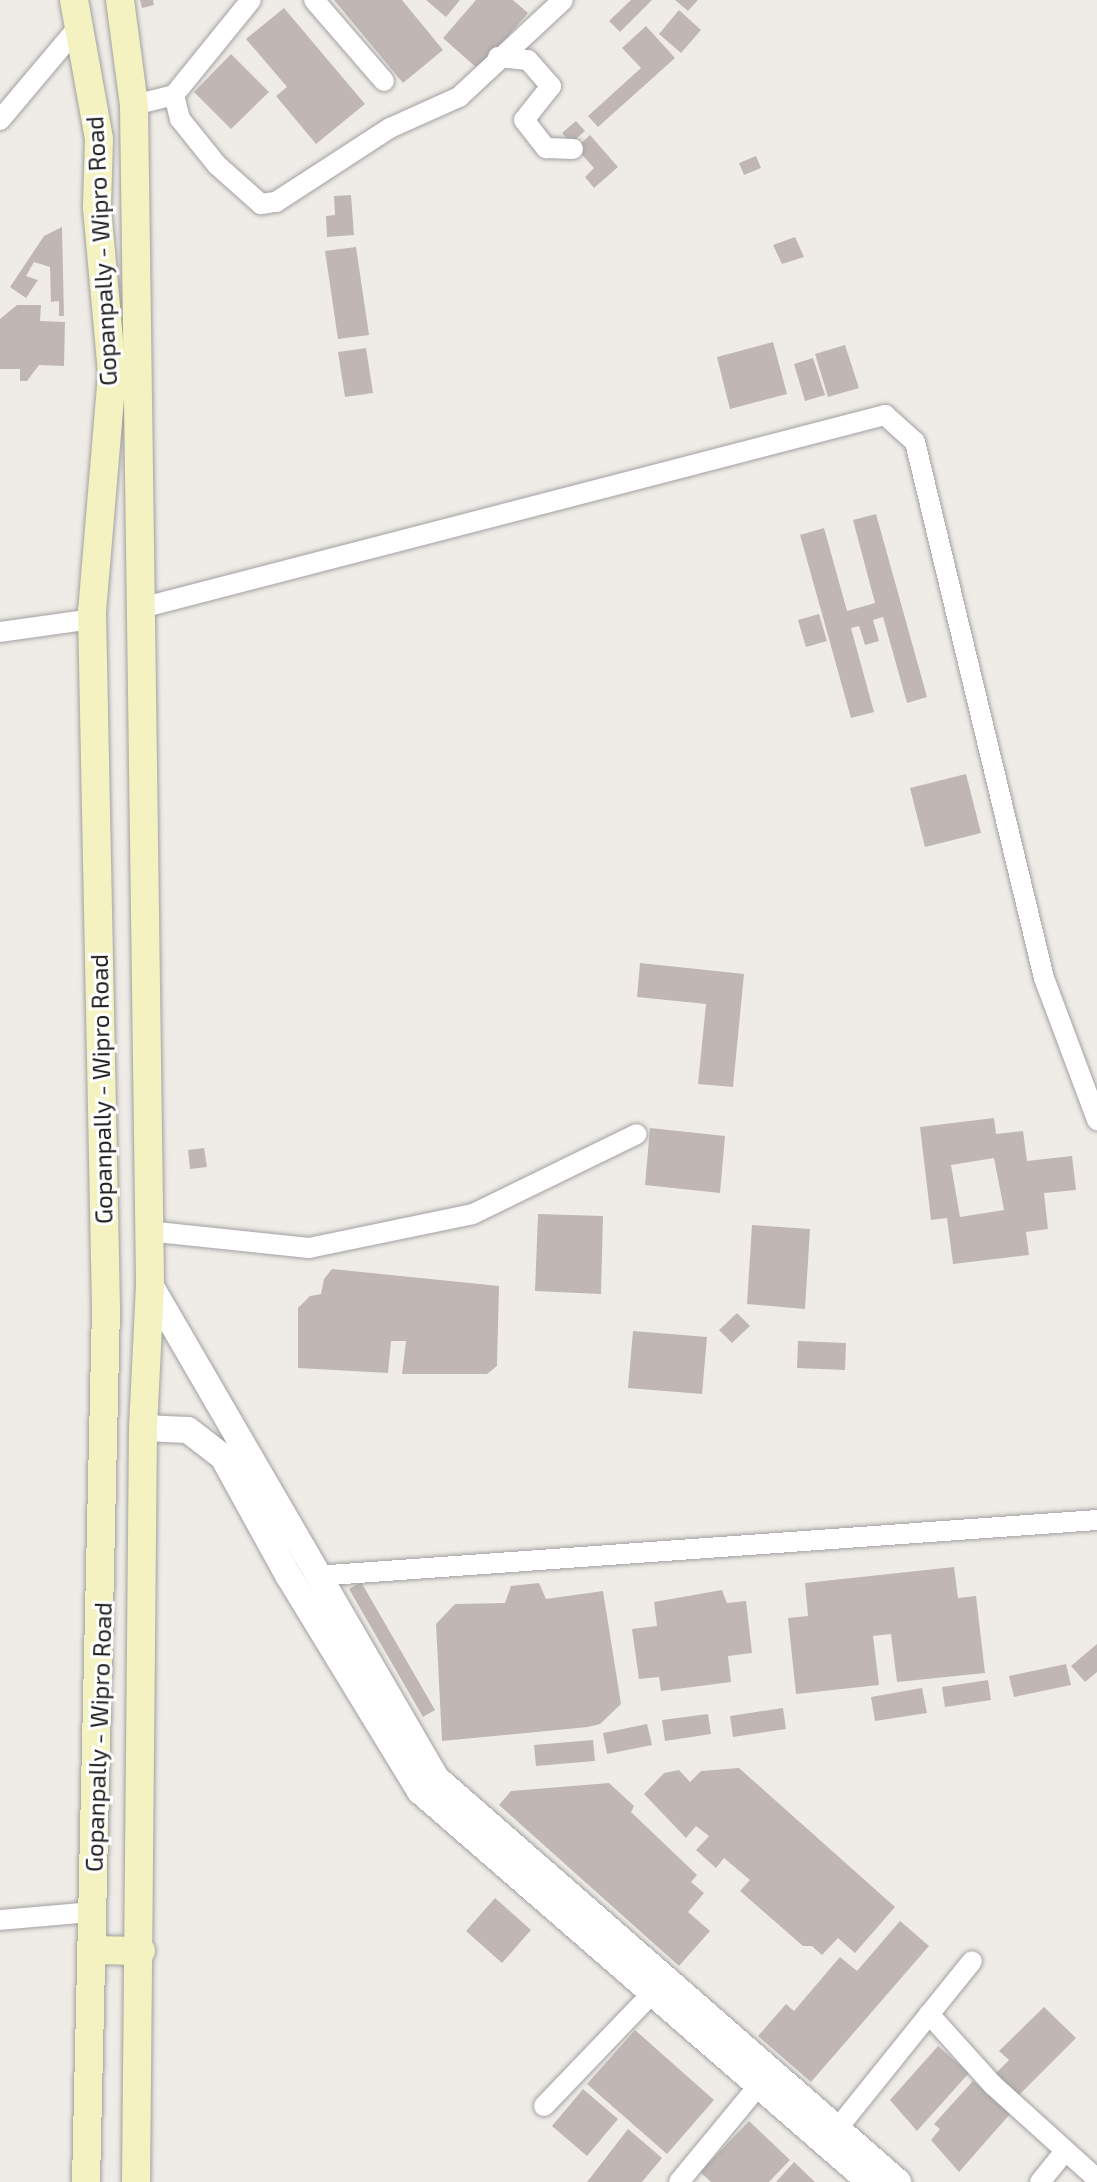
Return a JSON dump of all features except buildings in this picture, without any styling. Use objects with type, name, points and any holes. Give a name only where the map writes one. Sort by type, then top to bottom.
[{"type":"main road","name":"Gopanpally - Wipro Road","points":[[120,0],[134,105],[150,1285],[143,1428],[141,1951],[136,2182]]},
{"type":"main road","name":"Gopanpally - Wipro Road","points":[[77,13],[99,139],[97,208],[112,374],[92,619],[106,1308],[92,1912],[93,1995],[86,2182]]},
{"type":"main road","points":[[92,1950],[141,1951]]},
{"type":"main road","points":[[93,1995],[140,1997]]},
{"type":"street","points":[[134,105],[174,95],[251,0]]},
{"type":"street","points":[[314,0],[384,81]]},
{"type":"street","points":[[174,95],[180,119],[217,165],[261,204],[291,196],[390,128],[459,97],[498,57],[563,0]]},
{"type":"street","points":[[0,120],[77,13]]},
{"type":"street","points":[[498,57],[528,60],[551,86],[524,120],[546,148],[573,149]]},
{"type":"street","points":[[141,608],[885,415],[915,442],[1044,978],[1097,1120]]},
{"type":"street","points":[[0,632],[92,619]]},
{"type":"street","points":[[147,1231],[309,1248],[473,1214],[637,1134]]},
{"type":"street","points":[[150,1285],[316,1576],[436,1778],[832,2135],[870,2182]]},
{"type":"street","points":[[143,1428],[188,1430],[223,1457],[288,1575],[420,1791],[661,1984],[759,2085],[898,2182]]},
{"type":"street","points":[[316,1576],[1097,1520]]},
{"type":"street","points":[[0,1920],[92,1912]]},
{"type":"street","points":[[832,2135],[972,1961]]},
{"type":"street","points":[[544,2106],[661,1984]]},
{"type":"street","points":[[929,2014],[993,2085],[1097,2179]]},
{"type":"street","points":[[679,2182],[759,2085]]},
{"type":"street","points":[[1040,2182],[1065,2151]]}]
